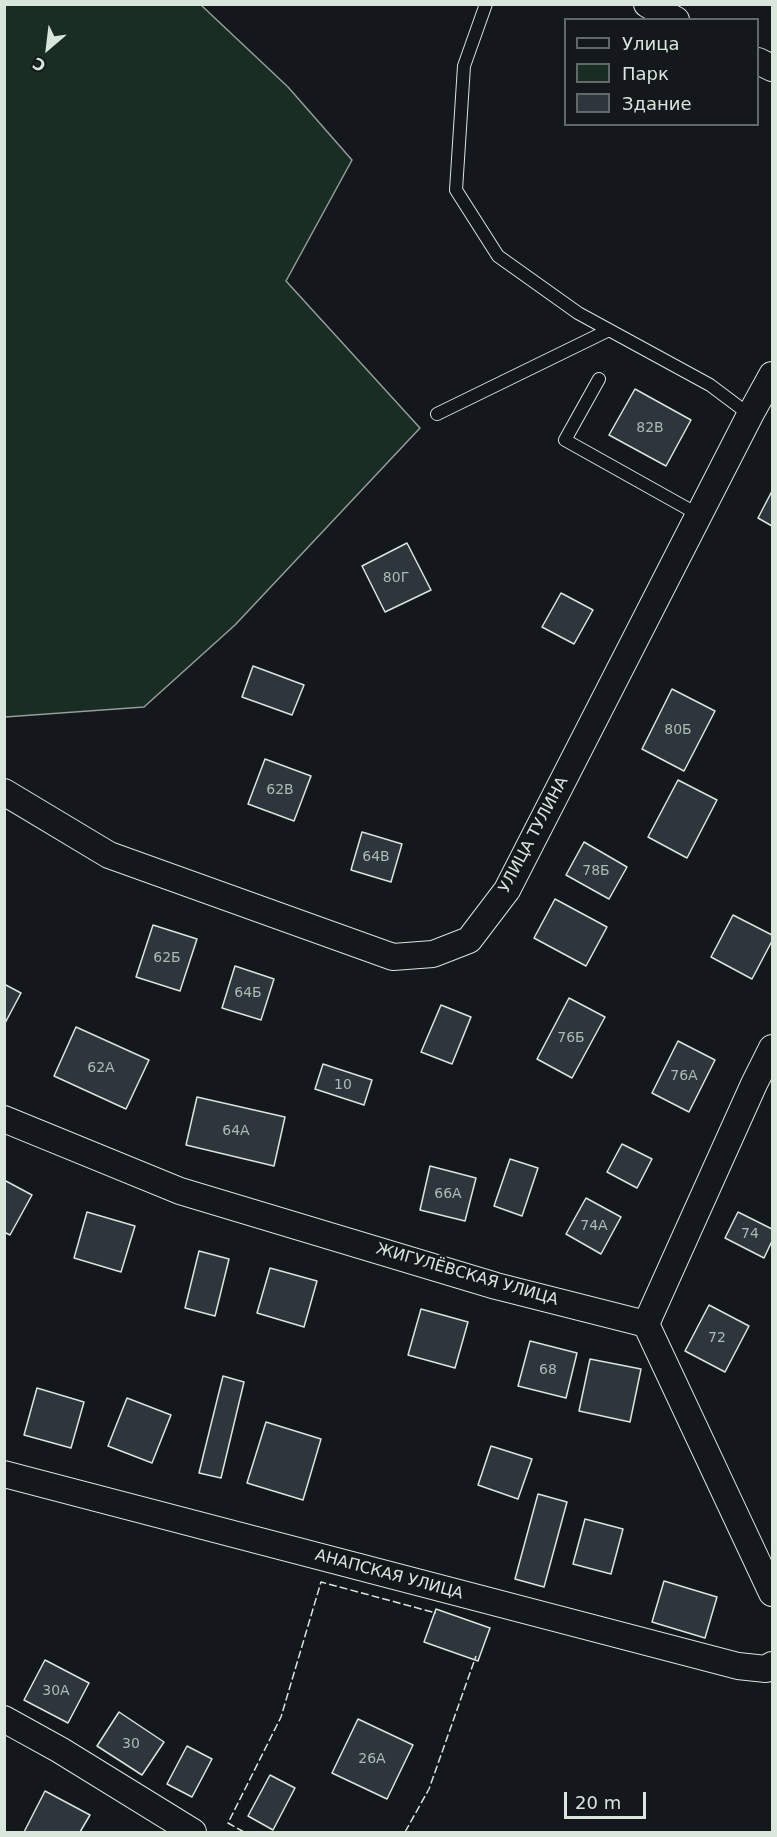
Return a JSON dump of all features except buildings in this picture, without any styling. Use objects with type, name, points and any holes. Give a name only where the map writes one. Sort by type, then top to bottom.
[{"type":"street","points":[[647,4],[672,18]]},
{"type":"street","name":"УЛИЦА ТУЛИНА","points":[[4,792],[109,855],[393,957],[433,954],[469,940],[507,890],[772,375]]},
{"type":"street","points":[[772,1048],[646,1324],[772,1593]]},
{"type":"street","name":"ЖИГУЛЁВСКАЯ УЛИЦА","points":[[4,1119],[180,1191],[496,1286],[646,1324]]},
{"type":"street","name":"АНАПСКАЯ УЛИЦА","points":[[4,1474],[738,1666],[766,1669],[772,1665]]},
{"type":"street","points":[[4,1719],[60,1750],[193,1833]]},
{"type":"lane","points":[[486,4],[464,66],[456,190],[498,256],[578,313],[710,384],[750,415]]},
{"type":"lane","points":[[437,414],[609,330]]},
{"type":"lane","points":[[599,380],[565,440],[699,515]]},
{"type":"green space","points":[[5,4],[201,5],[288,87],[352,160],[286,281],[420,428],[235,625],[144,707],[5,717]]},
{"type":"fence","points":[[244,1832],[228,1823],[281,1717],[321,1582],[436,1613]]},
{"type":"fence","points":[[405,1832],[429,1789],[476,1656]]}]
